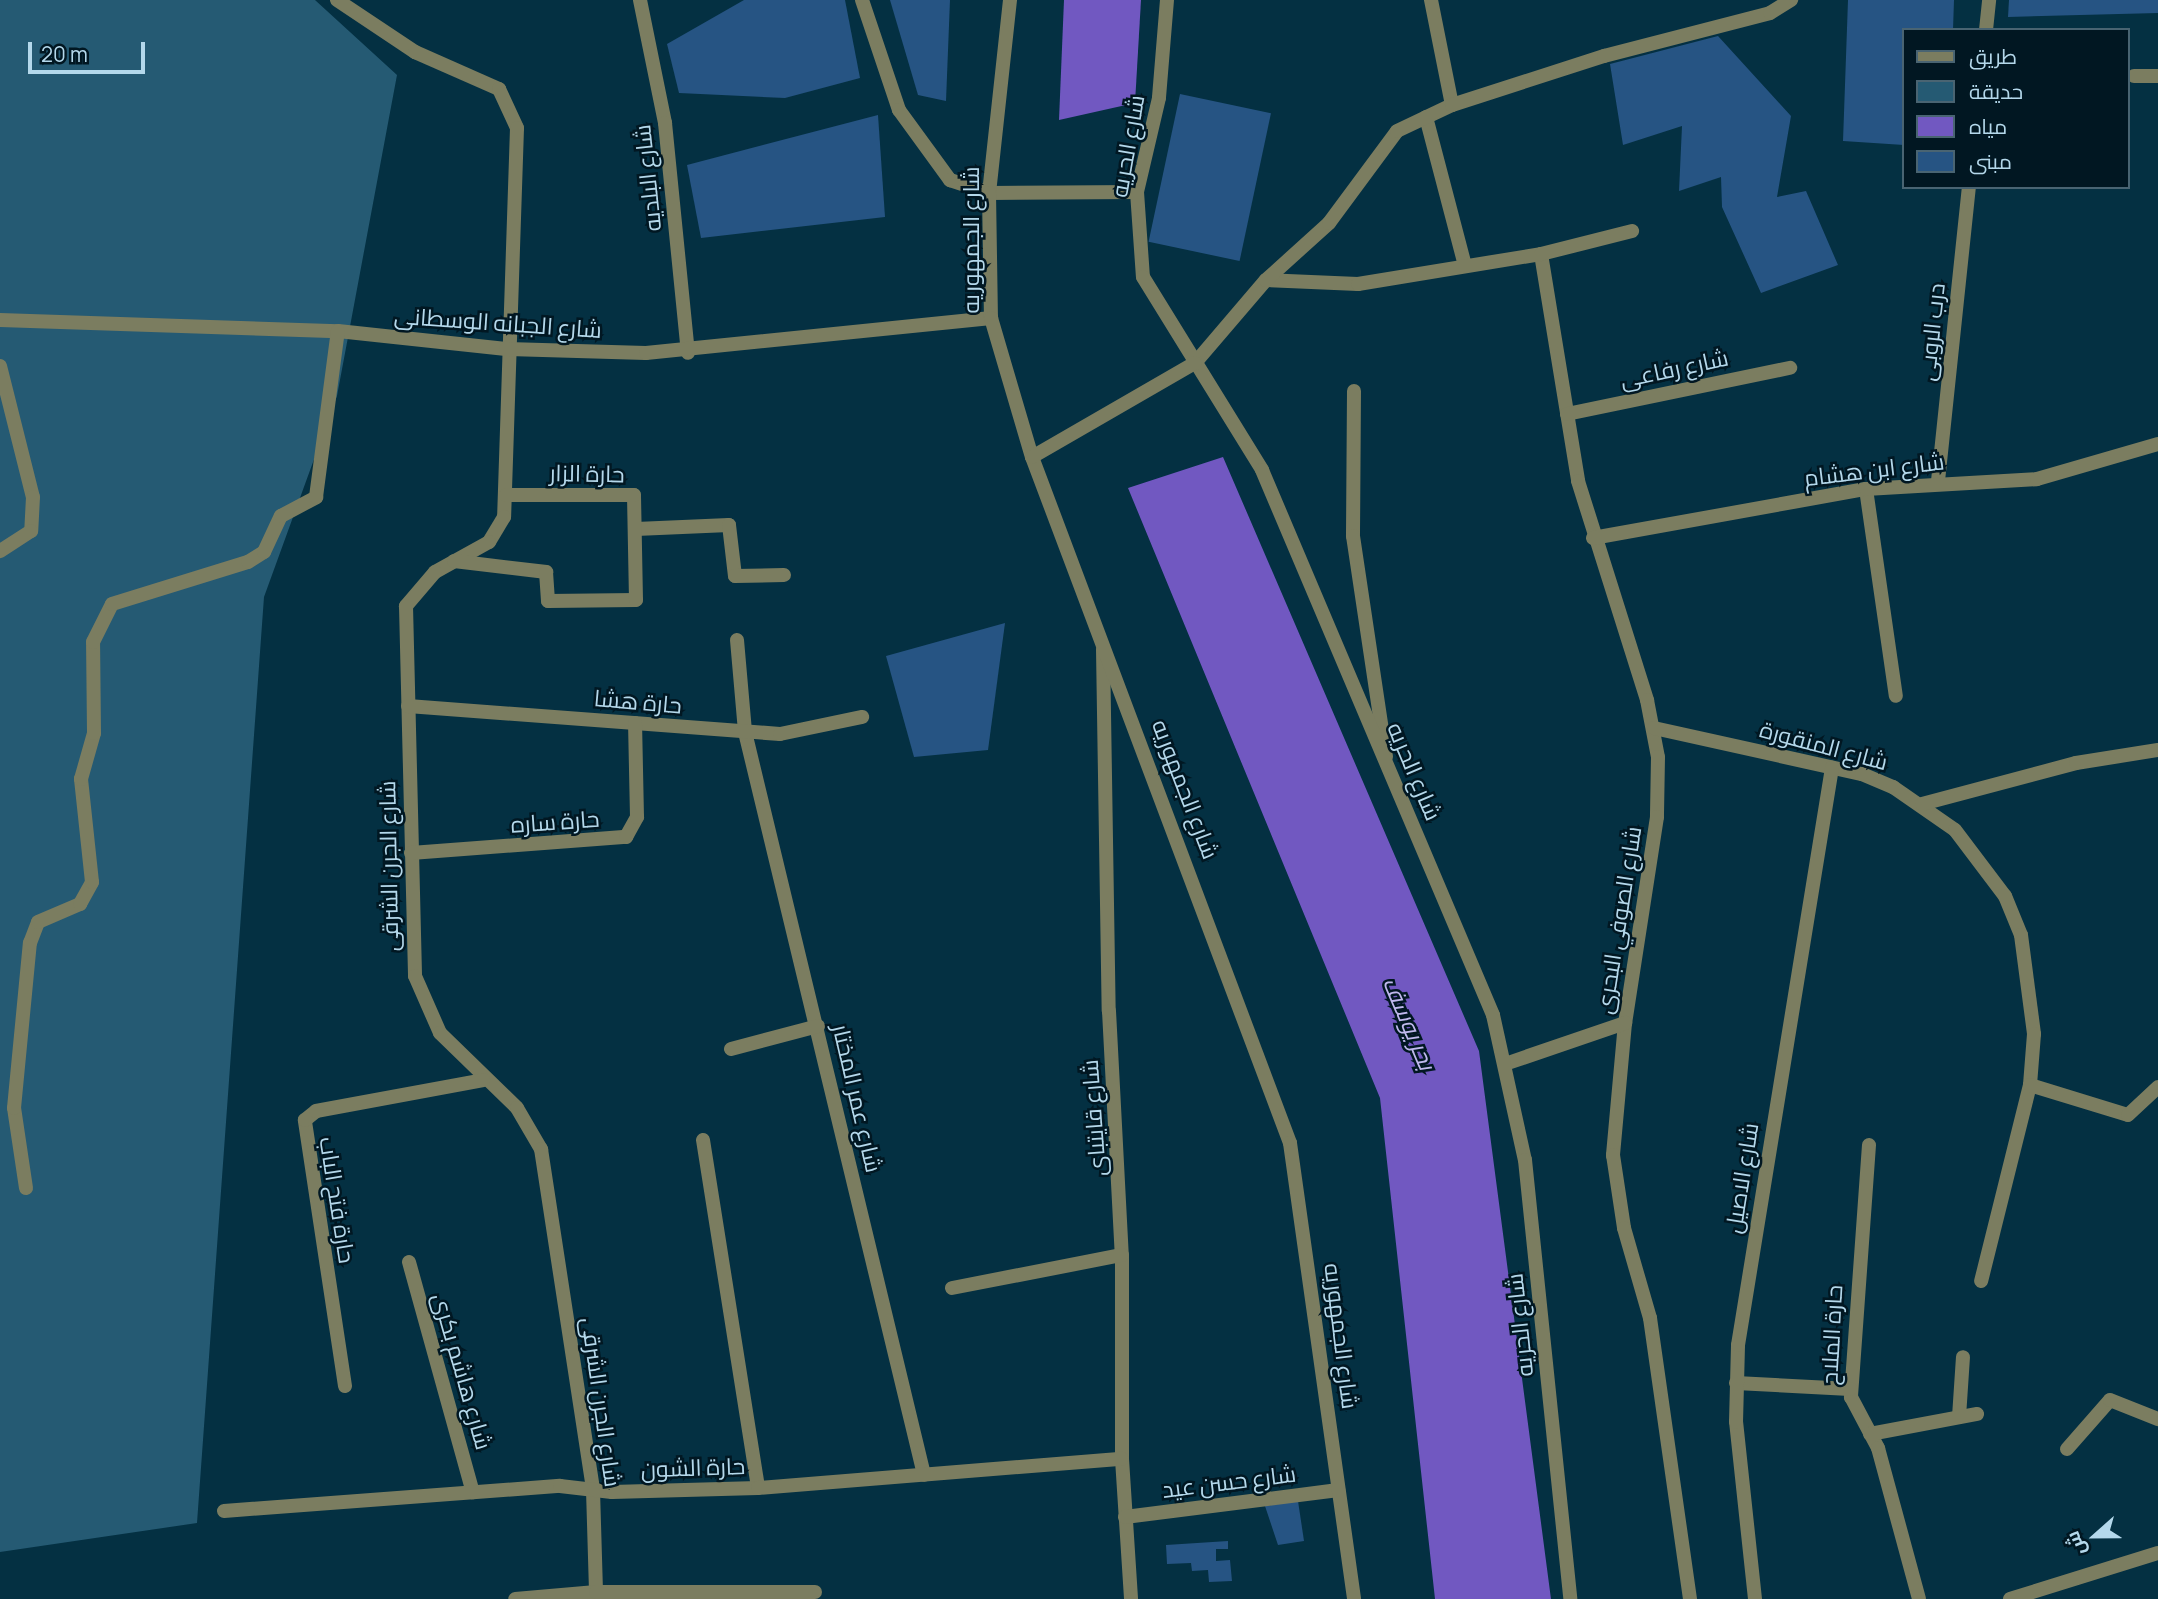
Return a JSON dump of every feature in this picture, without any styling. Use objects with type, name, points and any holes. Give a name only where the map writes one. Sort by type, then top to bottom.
[{"type":"street","name":"شارع الجرن الشرقى","points":[[337,0],[415,52],[484,79],[511,107],[517,128],[506,349],[506,495],[498,532],[417,588],[405,606],[415,976],[440,1033],[483,1080],[517,1108],[541,1149],[593,1490],[596,1592]]},
{"type":"street","name":"شارع البلديه","points":[[640,0],[665,123],[688,352]]},
{"type":"street","points":[[862,0],[887,83],[914,135],[950,180],[989,192],[1137,192]]},
{"type":"street","name":"شارع الجمهوريه","points":[[1010,0],[989,192],[991,318],[1032,457],[1103,633],[1290,1143],[1354,1599]]},
{"type":"street","name":"شارع الحريه","points":[[1167,0],[1159,98],[1137,192],[1143,277],[1262,470],[1386,761],[1508,1063],[1525,1160],[1570,1599]]},
{"type":"street","points":[[1431,0],[1452,105]]},
{"type":"street","points":[[1032,457],[1195,363],[1266,279],[1329,223],[1397,131],[1452,105],[1604,56],[1770,13],[1791,0]]},
{"type":"street","points":[[1986,28],[1989,0]]},
{"type":"street","points":[[2134,76],[2158,76]]},
{"type":"street","points":[[1426,117],[1465,266]]},
{"type":"street","name":"درب الروبى","points":[[1938,481],[1969,189]]},
{"type":"street","points":[[1266,279],[1358,284],[1541,254],[1632,231]]},
{"type":"street","name":"شارع الصوفي البحرى","points":[[1541,254],[1567,414],[1593,538],[1654,728],[1657,817],[1625,1023],[1613,1155],[1616,1192],[1650,1318],[1689,1599]]},
{"type":"street","name":"شارع الجبانه الوسطانى","points":[[0,320],[338,331],[506,349],[688,352],[991,318]]},
{"type":"street","points":[[26,1188],[14,1108],[30,943],[38,922],[80,904],[92,882],[81,779],[94,733],[93,642],[112,604],[248,562],[264,552],[281,516],[316,497],[338,331]]},
{"type":"street","points":[[0,366],[33,497],[31,531],[0,551]]},
{"type":"street","name":"شارع رفاعى","points":[[1567,414],[1790,368]]},
{"type":"street","points":[[1354,391],[1353,536],[1378,670],[1386,761]]},
{"type":"street","name":"شارع ابن هشام","points":[[1593,538],[1866,489],[1938,481],[2037,479],[2158,444]]},
{"type":"street","points":[[1866,489],[1896,696]]},
{"type":"street","name":"حارة الزار","points":[[454,561],[546,572],[548,601],[636,600],[636,529],[632,495],[506,495]]},
{"type":"street","points":[[636,529],[729,525],[735,576],[784,575]]},
{"type":"street","name":"شارع قايتباى","points":[[1103,633],[1109,1011],[1122,1255],[1122,1459],[1131,1599]]},
{"type":"street","name":"شارع عمر المختار","points":[[737,640],[745,732],[818,1026],[924,1475]]},
{"type":"street","name":"حارة هشا","points":[[408,706],[745,732],[811,730],[862,717]]},
{"type":"street","name":"حارة ساره","points":[[411,853],[626,837],[637,817],[635,723]]},
{"type":"street","name":"شارع المنقورة","points":[[1654,728],[1862,774],[1923,804],[1983,861],[2021,934],[2034,1034],[2030,1085],[1981,1281]]},
{"type":"street","points":[[1923,804],[2076,763],[2158,750]]},
{"type":"street","name":"شارع الاصيل","points":[[1755,1599],[1736,1383],[1742,1307],[1832,768]]},
{"type":"street","points":[[1508,1063],[1625,1023]]},
{"type":"street","points":[[731,1049],[818,1026]]},
{"type":"street","name":"حارة فتح الباب","points":[[345,1386],[305,1120],[316,1111],[483,1080]]},
{"type":"street","points":[[2030,1085],[2128,1115],[2158,1087]]},
{"type":"street","points":[[703,1140],[758,1488]]},
{"type":"street","name":"حارة الملاح","points":[[1868,1145],[1850,1389],[1852,1406],[1870,1434],[1919,1599]]},
{"type":"street","points":[[952,1288],[1122,1255]]},
{"type":"street","name":"شارع هاشم بكرى","points":[[409,1262],[473,1492]]},
{"type":"street","points":[[1959,1417],[1963,1357]]},
{"type":"street","points":[[1736,1383],[1850,1389]]},
{"type":"street","points":[[2067,1449],[2110,1400],[2158,1419]]},
{"type":"street","points":[[1870,1434],[1977,1414]]},
{"type":"street","name":"حارة الشون","points":[[224,1511],[560,1486],[593,1490],[758,1488],[1122,1459]]},
{"type":"street","name":"شارع حسن عيد","points":[[1125,1517],[1338,1490]]},
{"type":"street","points":[[2010,1599],[2158,1553]]},
{"type":"street","points":[[515,1599],[596,1592],[815,1592]]},
{"type":"green space","points":[[0,0],[315,0],[397,75],[337,396],[264,597],[197,1523],[0,1552]]},
{"type":"water","points":[[1064,0],[1141,0],[1135,103],[1059,120]]},
{"type":"water","name":"بحر يوسف","points":[[1223,457],[1479,1051],[1551,1599],[1435,1599],[1380,1098],[1128,488]]},
{"type":"building","points":[[744,0],[845,0],[860,78],[785,98],[679,93],[667,44]]},
{"type":"building","points":[[890,0],[950,0],[946,101],[918,95]]},
{"type":"building","points":[[1848,0],[1954,0],[1953,28],[1902,28],[1902,145],[1843,141]]},
{"type":"building","points":[[2009,0],[2158,0],[2158,13],[2008,17]]},
{"type":"building","points":[[1718,36],[1791,116],[1777,197],[1806,191],[1838,265],[1761,293],[1722,207],[1721,177],[1679,191],[1682,126],[1623,145],[1610,64]]},
{"type":"building","points":[[1180,94],[1271,113],[1240,261],[1149,242]]},
{"type":"building","points":[[878,115],[885,217],[701,238],[687,165]]},
{"type":"building","points":[[1005,623],[988,750],[914,757],[886,656]]},
{"type":"building","points":[[1298,1501],[1304,1541],[1278,1545],[1265,1506]]},
{"type":"building","points":[[1228,1541],[1228,1549],[1216,1549],[1216,1561],[1230,1560],[1232,1581],[1209,1582],[1208,1570],[1192,1571],[1191,1563],[1167,1564],[1166,1545]]}]
